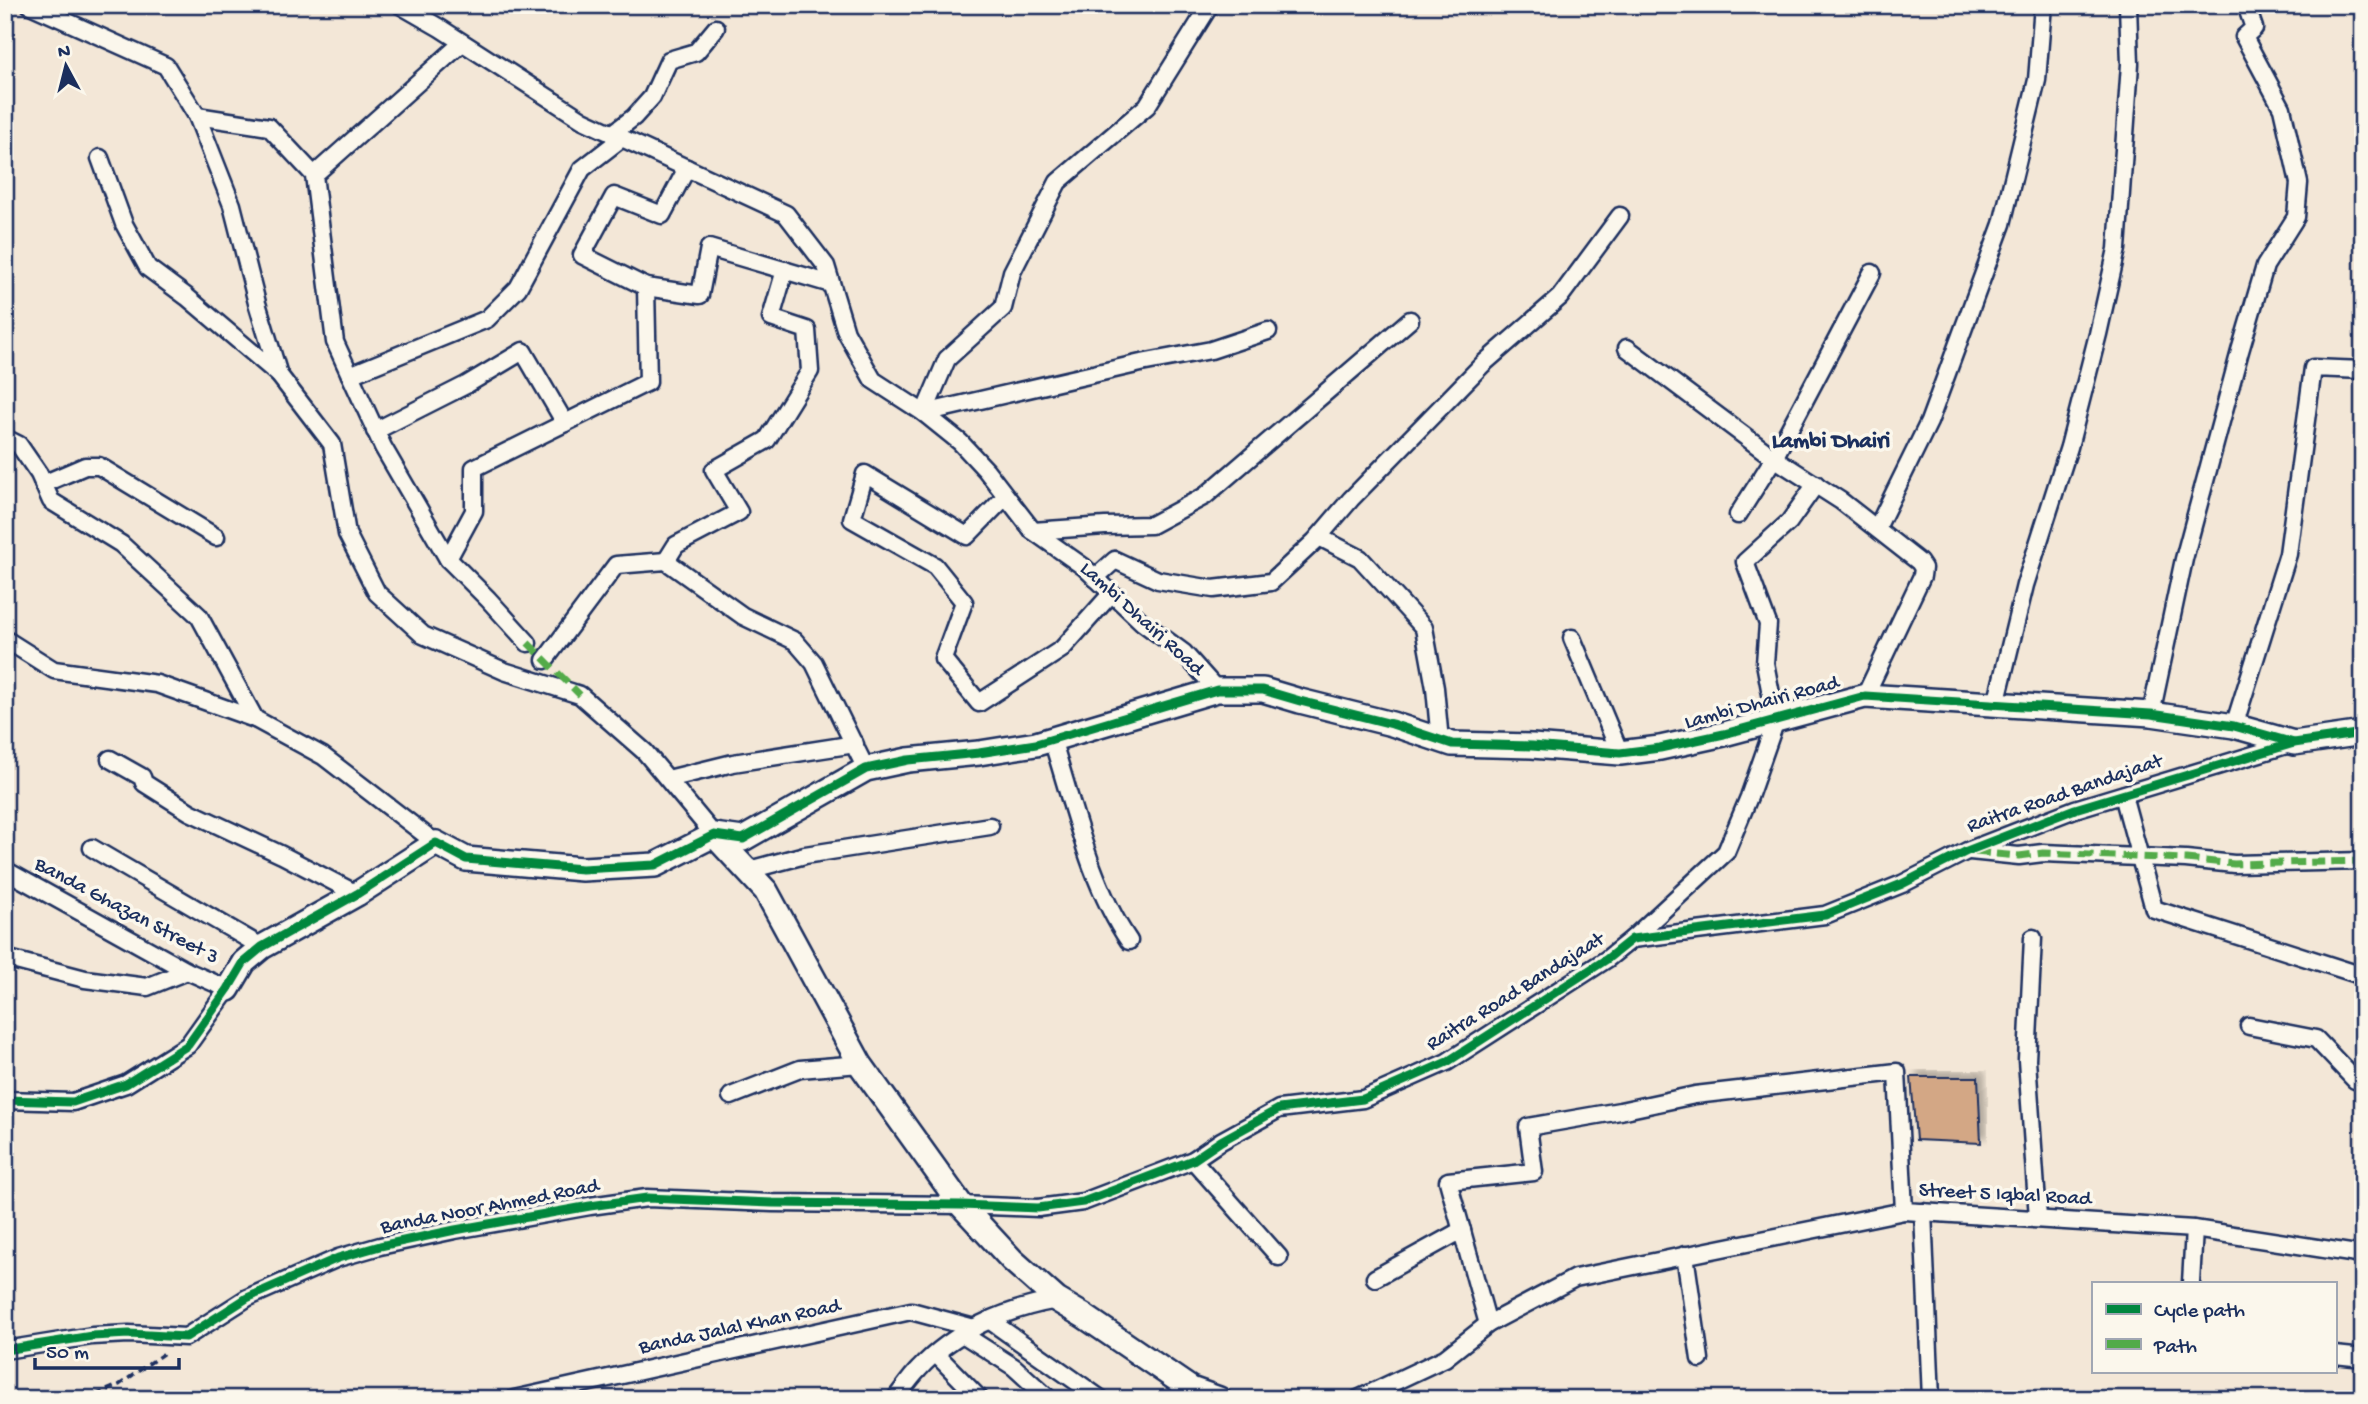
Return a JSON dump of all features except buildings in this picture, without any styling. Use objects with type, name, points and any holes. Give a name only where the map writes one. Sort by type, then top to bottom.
[{"type":"street","points":[[30,5],[166,66],[197,116],[232,205],[279,375]]},
{"type":"street","name":"Lambi Dhairi Road","points":[[400,5],[583,120],[786,214],[826,266],[846,332],[873,380],[924,413],[960,442],[1033,531],[1084,567],[1142,622],[1184,653],[1217,690],[1263,690],[1300,702],[1392,724],[1452,744],[1532,746],[1620,753],[1660,748],[1865,696],[2151,714],[2234,726],[2294,743],[2363,733]]},
{"type":"street","points":[[924,413],[947,359],[1003,308],[1012,272],[1058,182],[1147,106],[1210,5]]},
{"type":"street","points":[[1877,528],[1929,422],[2002,224],[2037,80],[2043,5]]},
{"type":"street","points":[[1996,704],[2025,585],[2075,422],[2117,249],[2130,64],[2128,5]]},
{"type":"street","points":[[2151,714],[2184,559],[2240,351],[2266,267],[2296,216],[2299,183],[2282,108],[2244,37],[2254,28],[2246,5]]},
{"type":"street","points":[[350,375],[487,319],[519,288],[582,169],[652,97],[670,60],[696,52],[716,28]]},
{"type":"street","points":[[314,175],[462,43]]},
{"type":"street","points":[[197,116],[269,127],[314,175],[335,342],[375,431],[448,559],[528,643]]},
{"type":"street","points":[[100,159],[124,224],[148,268],[187,296],[279,375],[332,444],[347,534],[377,593],[424,635],[504,671],[580,695],[645,751],[714,835],[766,891],[860,1064],[961,1205],[1013,1260],[1057,1300],[1191,1389],[1219,1399]]},
{"type":"street","points":[[687,168],[662,215],[614,196],[582,255],[646,287],[700,295],[709,248],[831,284]]},
{"type":"street","points":[[1095,578],[1115,560],[1158,580],[1213,589],[1271,582],[1319,537],[1351,499],[1483,364],[1560,297],[1620,216]]},
{"type":"street","points":[[666,561],[676,545],[739,512],[714,470],[767,440],[810,371],[807,330],[771,318],[785,270]]},
{"type":"street","points":[[1738,515],[1773,458],[1872,273]]},
{"type":"street","points":[[448,559],[474,511],[474,468],[648,382],[646,287]]},
{"type":"street","points":[[1033,531],[1152,525],[1206,496],[1410,320]]},
{"type":"street","points":[[924,413],[1141,363],[1211,350],[1268,331]]},
{"type":"street","points":[[1627,348],[1773,458],[1816,484],[1877,528],[1919,562],[1923,568],[1922,576],[1865,696]]},
{"type":"street","points":[[375,431],[466,385],[523,351],[565,423]]},
{"type":"street","points":[[2234,726],[2288,554],[2313,368],[2363,370]]},
{"type":"street","points":[[5,438],[19,445],[51,501],[121,544],[200,616],[255,719]]},
{"type":"street","points":[[43,484],[85,466],[99,466],[216,537]]},
{"type":"street","points":[[1005,496],[967,536],[865,474],[852,519],[935,566],[964,602],[943,659],[979,704],[1062,649],[1111,594]]},
{"type":"street","points":[[1632,939],[1726,852],[1749,797],[1776,720],[1765,663],[1768,624],[1745,562],[1789,522],[1816,484]]},
{"type":"street","points":[[1319,537],[1360,558],[1424,628],[1440,740]]},
{"type":"street","points":[[545,660],[616,565],[666,561],[743,616],[795,641],[814,663],[866,769]]},
{"type":"street","points":[[1572,638],[1620,753]]},
{"type":"street","points":[[5,639],[54,670],[157,684],[255,719],[323,756],[436,843],[466,859],[582,869],[655,865],[714,835],[743,839],[866,769],[908,760],[979,753],[1052,739],[1217,690]]},
{"type":"street","points":[[1052,739],[1088,856],[1117,924],[1129,941]]},
{"type":"street","name":"Raitra Road Bandajaat","points":[[961,1205],[1038,1208],[1083,1202],[1194,1160],[1221,1141],[1279,1108],[1363,1099],[1447,1062],[1607,959],[1632,939],[1825,915],[1902,884],[1967,851],[2076,809],[2294,743]]},
{"type":"street","points":[[668,779],[733,763],[855,744]]},
{"type":"street","points":[[110,759],[142,777],[144,783],[190,813],[282,855],[357,894]]},
{"type":"street","points":[[2123,795],[2154,909],[2363,976]]},
{"type":"street","points":[[749,870],[805,855],[990,826]]},
{"type":"street","points":[[5,1100],[73,1102],[126,1084],[188,1045],[244,962],[262,947],[357,894],[436,843]]},
{"type":"street","points":[[92,848],[262,947]]},
{"type":"street","points":[[1967,851],[2019,856],[2043,853],[2186,859],[2234,864],[2363,861]]},
{"type":"street","name":"Banda Ghazan Street 3","points":[[5,870],[187,971],[228,989]]},
{"type":"street","points":[[2034,938],[2027,1060],[2038,1218]]},
{"type":"street","points":[[5,958],[85,979],[147,987],[187,971]]},
{"type":"street","points":[[2249,1026],[2316,1039],[2355,1080],[2363,1082]]},
{"type":"street","points":[[731,1096],[800,1069],[860,1064]]},
{"type":"street","name":"Street 5 Iqbal Road","points":[[1462,1230],[1448,1181],[1534,1172],[1528,1127],[1695,1095],[1897,1072],[1904,1211],[2194,1229],[2363,1255]]},
{"type":"street","points":[[1194,1160],[1279,1257]]},
{"type":"street","name":"Banda Noor Ahmed Road","points":[[186,1337],[247,1298],[338,1258],[455,1230],[590,1206],[647,1198],[961,1205]]},
{"type":"street","points":[[1358,1399],[1445,1358],[1488,1324],[1576,1278],[1904,1211]]},
{"type":"street","points":[[1923,1212],[1931,1399]]},
{"type":"street","points":[[2191,1282],[2194,1229]]},
{"type":"street","points":[[1374,1278],[1462,1230],[1488,1324]]},
{"type":"street","points":[[1685,1255],[1700,1360]]},
{"type":"street","points":[[895,1399],[919,1368],[976,1328],[1016,1309],[1057,1300]]},
{"type":"street","name":"Banda Jalal Khan Road","points":[[514,1399],[911,1311],[976,1328]]},
{"type":"street","points":[[976,1328],[1049,1399]]},
{"type":"street","points":[[976,1328],[1101,1399]]},
{"type":"street","points":[[5,1350],[92,1336],[129,1334],[186,1337]]},
{"type":"street","points":[[936,1354],[980,1399]]},
{"type":"street","points":[[2336,1356],[2363,1358]]},
{"type":"path","points":[[85,1399],[119,1385],[186,1337]]},
{"type":"marked path","points":[[528,643],[580,695]]},
{"type":"marked path","points":[[1975,852],[2019,856],[2043,853],[2186,859],[2234,864],[2363,861]]},
{"type":"cycle path","points":[[5,1100],[73,1102],[126,1084],[188,1045],[244,962],[262,947],[357,894],[436,843],[466,859],[582,869],[655,865],[714,835],[743,839],[866,769],[908,760],[1036,744],[1217,690],[1263,690],[1392,724],[1452,744],[1532,746],[1620,753],[1660,748],[1724,734],[1865,696],[2151,714],[2234,726],[2294,743],[2363,733]]},
{"type":"cycle path","points":[[5,1350],[92,1336],[129,1334],[186,1337],[247,1298],[338,1258],[455,1230],[647,1198],[1038,1208],[1083,1202],[1193,1160],[1279,1109],[1363,1099],[1447,1062],[1607,959],[1632,939],[1825,915],[1902,884],[1967,851],[2075,809],[2294,743]]},
{"type":"district","name":"Lambi Dhairi","points":[[1831,442]]}]
